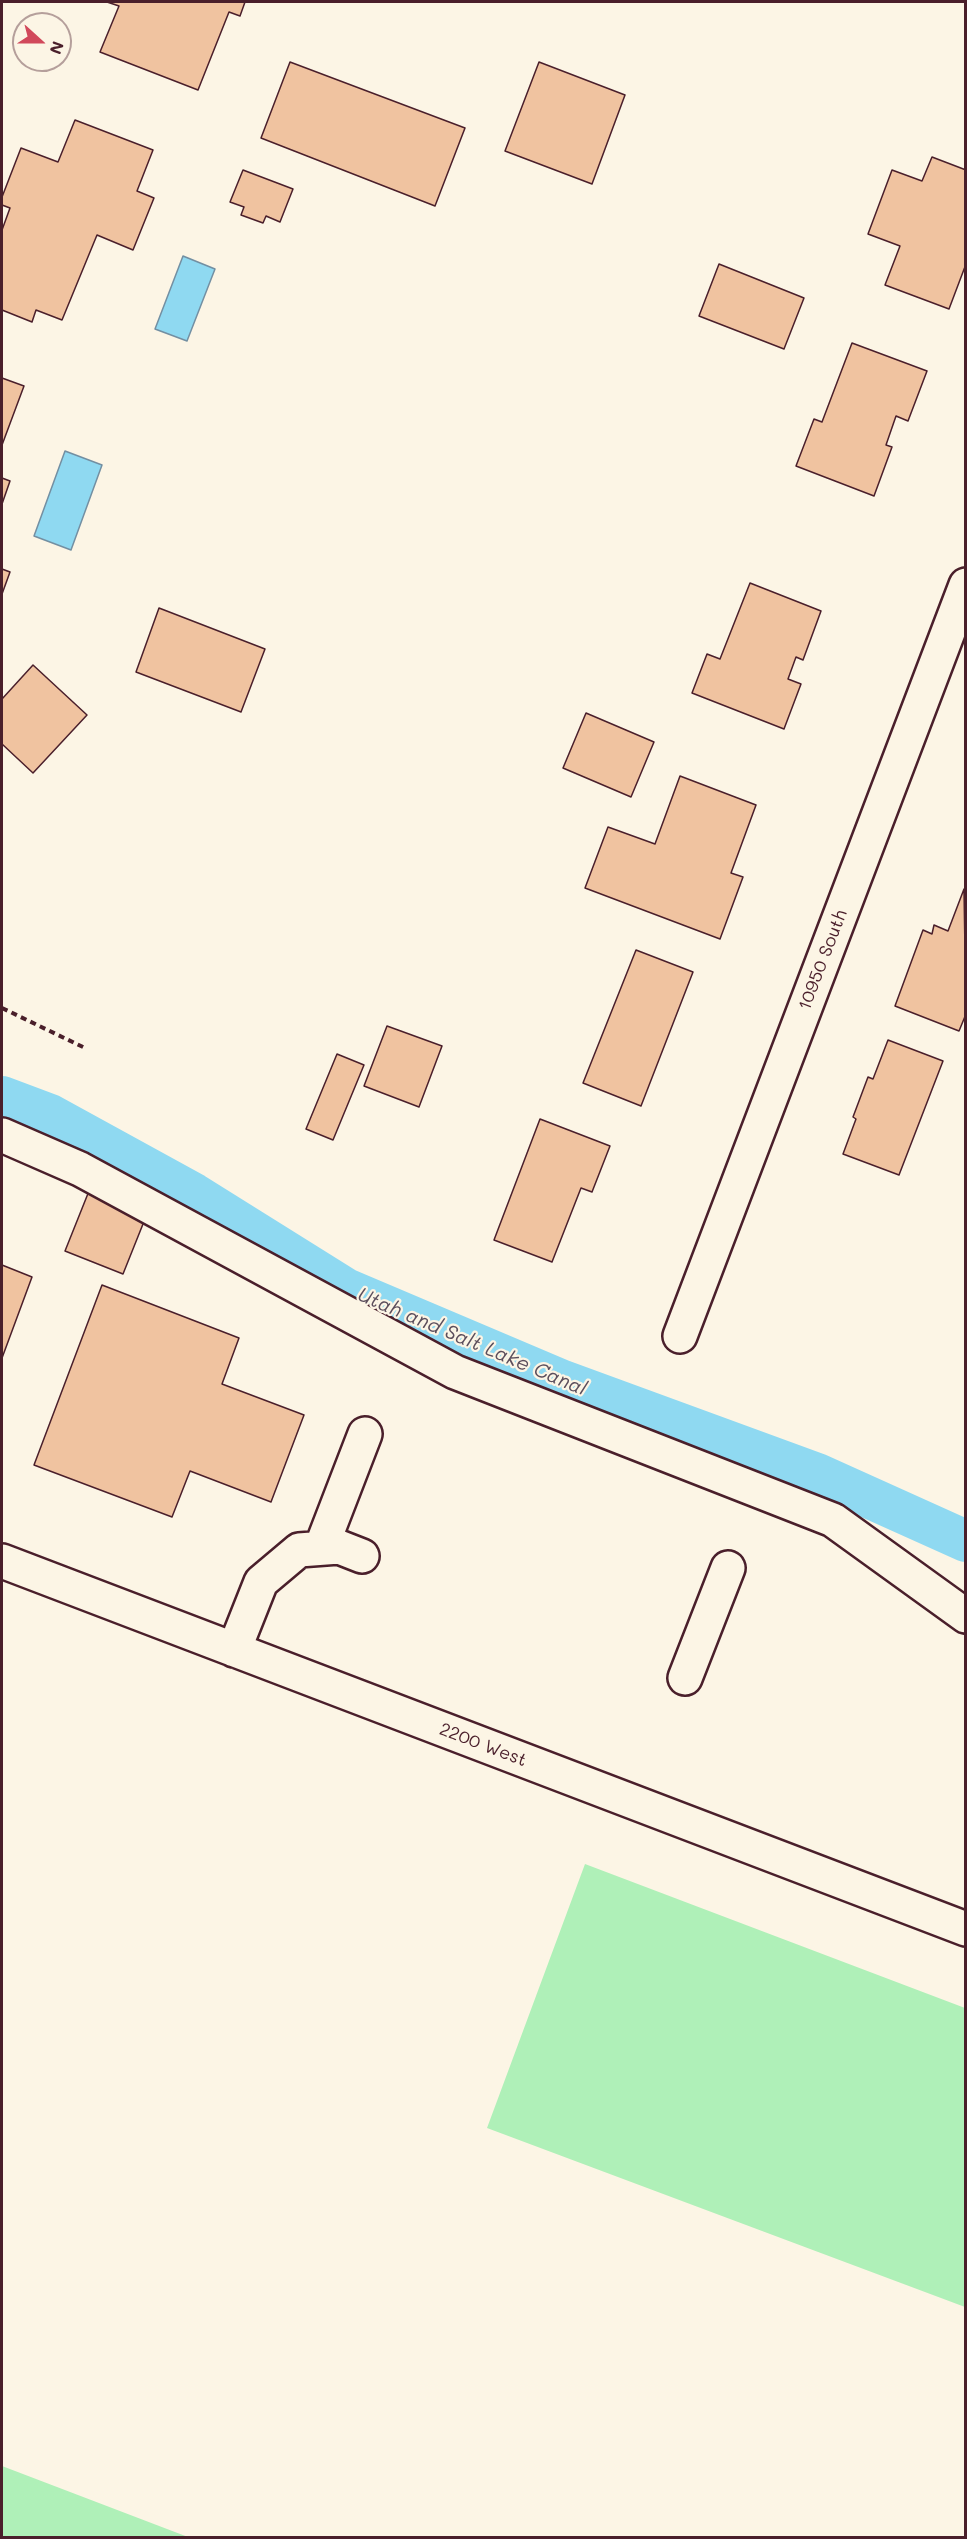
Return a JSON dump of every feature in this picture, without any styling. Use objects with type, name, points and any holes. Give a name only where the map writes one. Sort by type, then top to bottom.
[{"type":"street","name":"10950 South","points":[[680,1336],[966,585]]},
{"type":"street","points":[[2,1135],[80,1169],[455,1371],[833,1520],[966,1616]]},
{"type":"street","points":[[321,1548],[365,1434]]},
{"type":"street","points":[[234,1650],[261,1582],[299,1551],[339,1547],[362,1556]]},
{"type":"street","name":"2200 West","points":[[2,1561],[966,1929]]},
{"type":"street","points":[[685,1678],[728,1568]]},
{"type":"path","points":[[2,1008],[85,1048]]},
{"type":"green space","points":[[585,1864],[965,2008],[965,2307],[487,2128]]},
{"type":"green space","points":[[2,2466],[188,2537],[2,2537]]},
{"type":"water","points":[[183,256],[215,269],[187,341],[155,329]]},
{"type":"water","points":[[65,451],[102,465],[71,550],[34,536]]},
{"type":"building","points":[[107,2],[245,2],[240,16],[229,12],[198,90],[100,52],[119,6]]},
{"type":"building","points":[[290,62],[465,128],[435,206],[261,138]]},
{"type":"building","points":[[539,62],[625,95],[592,184],[505,151]]},
{"type":"building","points":[[75,120],[153,150],[137,191],[154,198],[133,250],[97,235],[62,320],[36,310],[32,322],[2,310],[2,230],[10,208],[2,205],[2,197],[21,148],[58,162]]},
{"type":"building","points":[[932,157],[966,170],[966,264],[949,309],[885,285],[900,246],[868,234],[892,170],[922,181]]},
{"type":"building","points":[[243,170],[293,189],[280,222],[266,216],[263,223],[241,215],[244,207],[230,202]]},
{"type":"building","points":[[719,264],[804,298],[784,349],[699,316]]},
{"type":"building","points":[[852,343],[927,371],[908,421],[896,416],[886,445],[892,447],[874,496],[796,466],[814,419],[822,422]]},
{"type":"building","points":[[2,378],[24,386],[2,445]]},
{"type":"building","points":[[2,478],[10,481],[2,504]]},
{"type":"building","points":[[2,569],[10,572],[2,594]]},
{"type":"building","points":[[750,583],[821,611],[803,660],[796,657],[788,679],[801,684],[784,729],[692,693],[707,654],[720,659]]},
{"type":"building","points":[[159,608],[265,649],[241,712],[136,672]]},
{"type":"building","points":[[33,665],[87,715],[33,773],[2,744],[2,699]]},
{"type":"building","points":[[586,713],[654,742],[631,797],[563,768]]},
{"type":"building","points":[[680,776],[756,805],[731,873],[743,877],[720,939],[585,888],[608,827],[655,844]]},
{"type":"building","points":[[964,889],[966,1014],[959,1031],[895,1006],[923,930],[932,934],[934,925],[948,931]]},
{"type":"building","points":[[636,950],[693,972],[641,1106],[583,1083]]},
{"type":"building","points":[[387,1026],[442,1046],[419,1107],[364,1086]]},
{"type":"building","points":[[888,1040],[943,1061],[899,1175],[843,1154],[856,1119],[853,1117],[868,1077],[873,1079]]},
{"type":"building","points":[[337,1054],[364,1065],[333,1140],[306,1129]]},
{"type":"building","points":[[540,1119],[610,1146],[592,1192],[581,1188],[552,1262],[494,1240]]},
{"type":"building","points":[[89,1191],[147,1214],[123,1274],[65,1251]]},
{"type":"building","points":[[2,1265],[32,1277],[2,1358]]},
{"type":"building","points":[[102,1285],[239,1338],[222,1384],[304,1415],[271,1502],[190,1471],[172,1517],[34,1465]]},
{"type":"waterway","name":"Utah and Salt Lake Canal","points":[[2,1097],[50,1115],[194,1194],[346,1289],[563,1381],[817,1474],[966,1541]]}]
